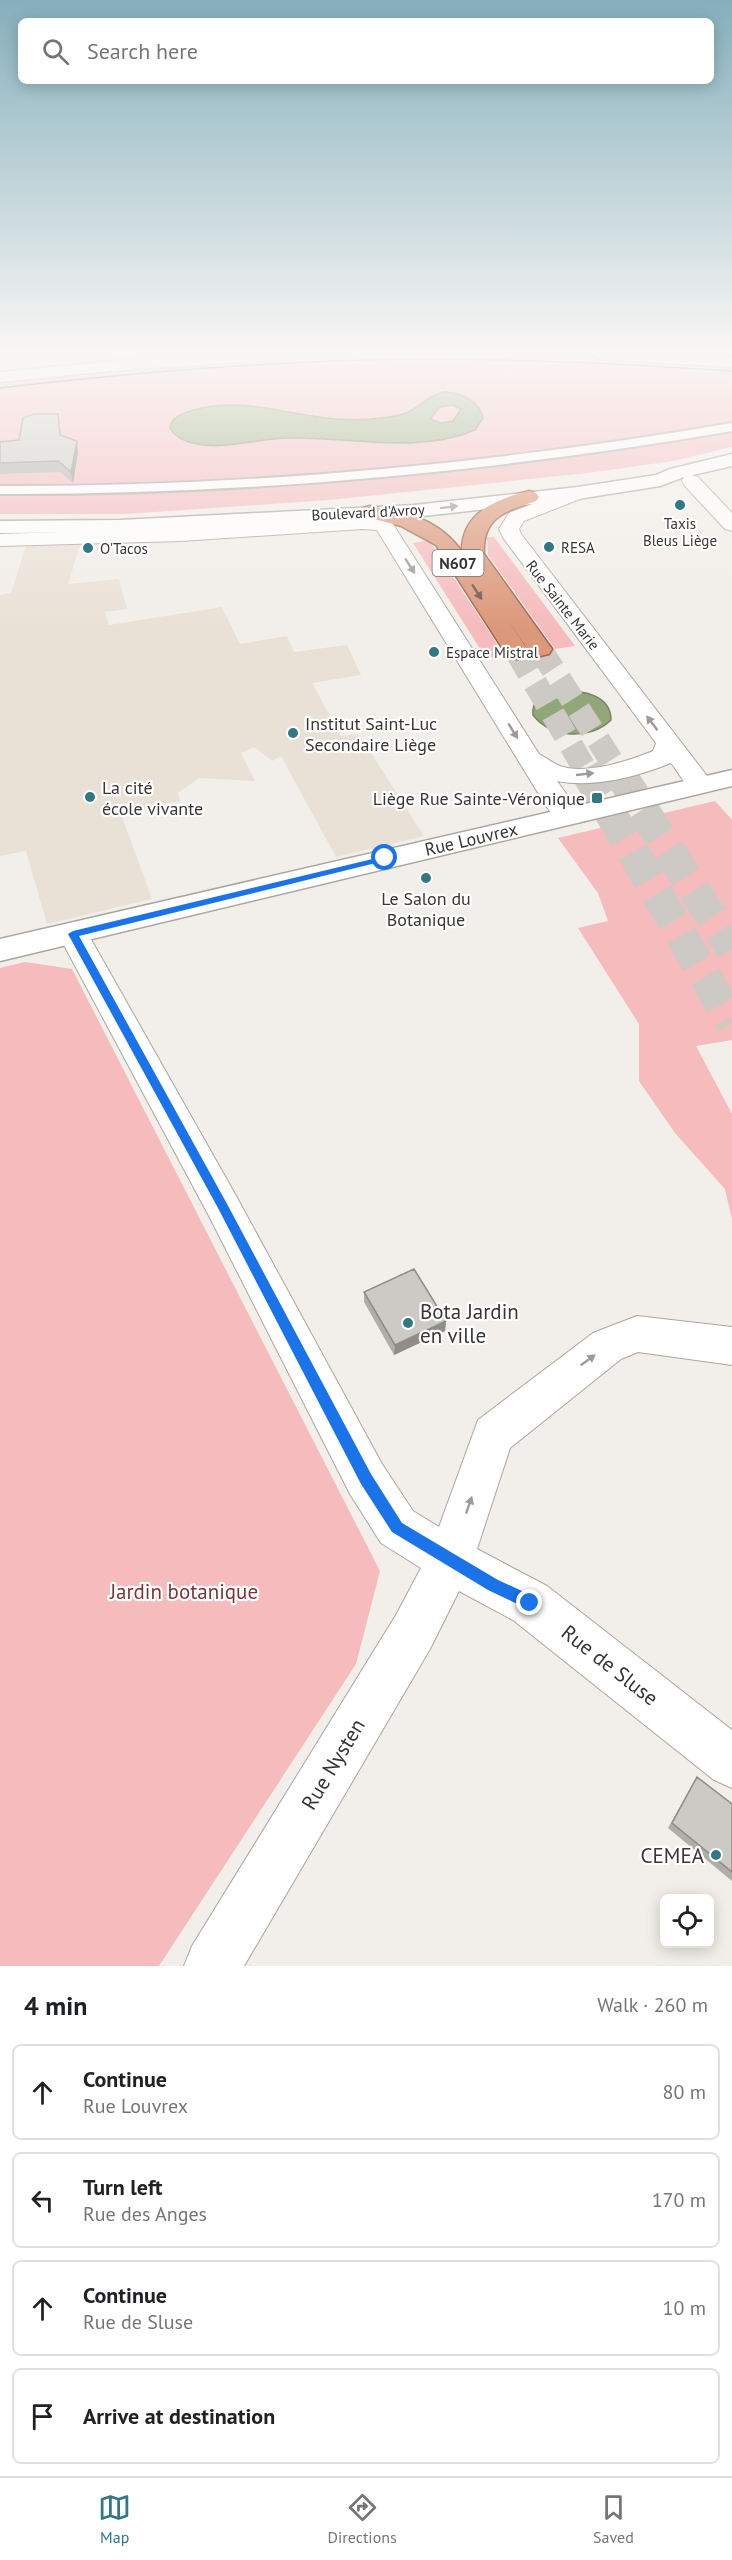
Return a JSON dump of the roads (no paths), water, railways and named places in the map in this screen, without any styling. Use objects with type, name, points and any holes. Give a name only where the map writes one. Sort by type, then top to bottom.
[{"type":"highway","name":"N607","points":[[529,497],[504,506],[486,516],[475,528],[471,541],[473,554],[540,649]]},
{"type":"highway","name":"N607","points":[[372,517],[399,517],[433,532],[444,542],[517,652]]},
{"type":"main road","name":"Boulevard d'Avroy","points":[[0,527],[131,526],[372,517],[578,493],[660,480],[677,473],[732,460]]},
{"type":"main road","points":[[660,480],[691,481],[732,473]]},
{"type":"main road","name":"Rue Louvrex","points":[[0,951],[732,778]]},
{"type":"street","points":[[0,490],[81,491],[282,480],[443,467],[578,453],[621,446]]},
{"type":"street","points":[[691,481],[732,525]]},
{"type":"street","name":"Rue Sainte Marie","points":[[578,493],[516,517],[509,529],[511,535],[668,745],[701,785]]},
{"type":"street","points":[[372,517],[384,525],[568,816]]},
{"type":"street","name":"Boulevard d'Avroy","points":[[0,540],[194,536],[372,517]]},
{"type":"street","points":[[530,759],[558,774],[580,776],[646,764],[664,756],[668,745]]},
{"type":"street","name":"Rue de Sluse","points":[[73,934],[222,1205],[366,1479],[397,1527],[450,1560],[530,1603],[732,1762]]},
{"type":"street","name":"Rue Nysten","points":[[212,1966],[413,1632],[450,1560],[494,1436],[570,1373],[607,1346],[636,1334],[732,1346]]},
{"type":"tunnel","points":[[540,649],[618,771]]},
{"type":"tunnel","points":[[517,652],[586,771]]},
{"type":"tunnel","points":[[585,769],[732,1023]]},
{"type":"tunnel","points":[[617,769],[732,949]]},
{"type":"place","name":"Taxis Bleus Liège","points":[[680,505]]},
{"type":"place","name":"RESA","points":[[549,547]]},
{"type":"place","name":"O'Tacos","points":[[88,548]]},
{"type":"place","name":"Espace Mistral","points":[[434,652]]},
{"type":"place","name":"Institut Saint-Luc Secondaire Liège","points":[[293,733]]},
{"type":"place","name":"La cité école vivante","points":[[90,797]]},
{"type":"place","name":"Liège Rue Sainte-Véronique","points":[[597,798]]},
{"type":"place","name":"Le Salon du Botanique","points":[[426,878]]},
{"type":"place","name":"Bota Jardin en ville","points":[[408,1323]]},
{"type":"place","name":"CEMEA","points":[[716,1855]]},
{"type":"park label","name":"Jardin botanique","points":[[184,1591]]}]
